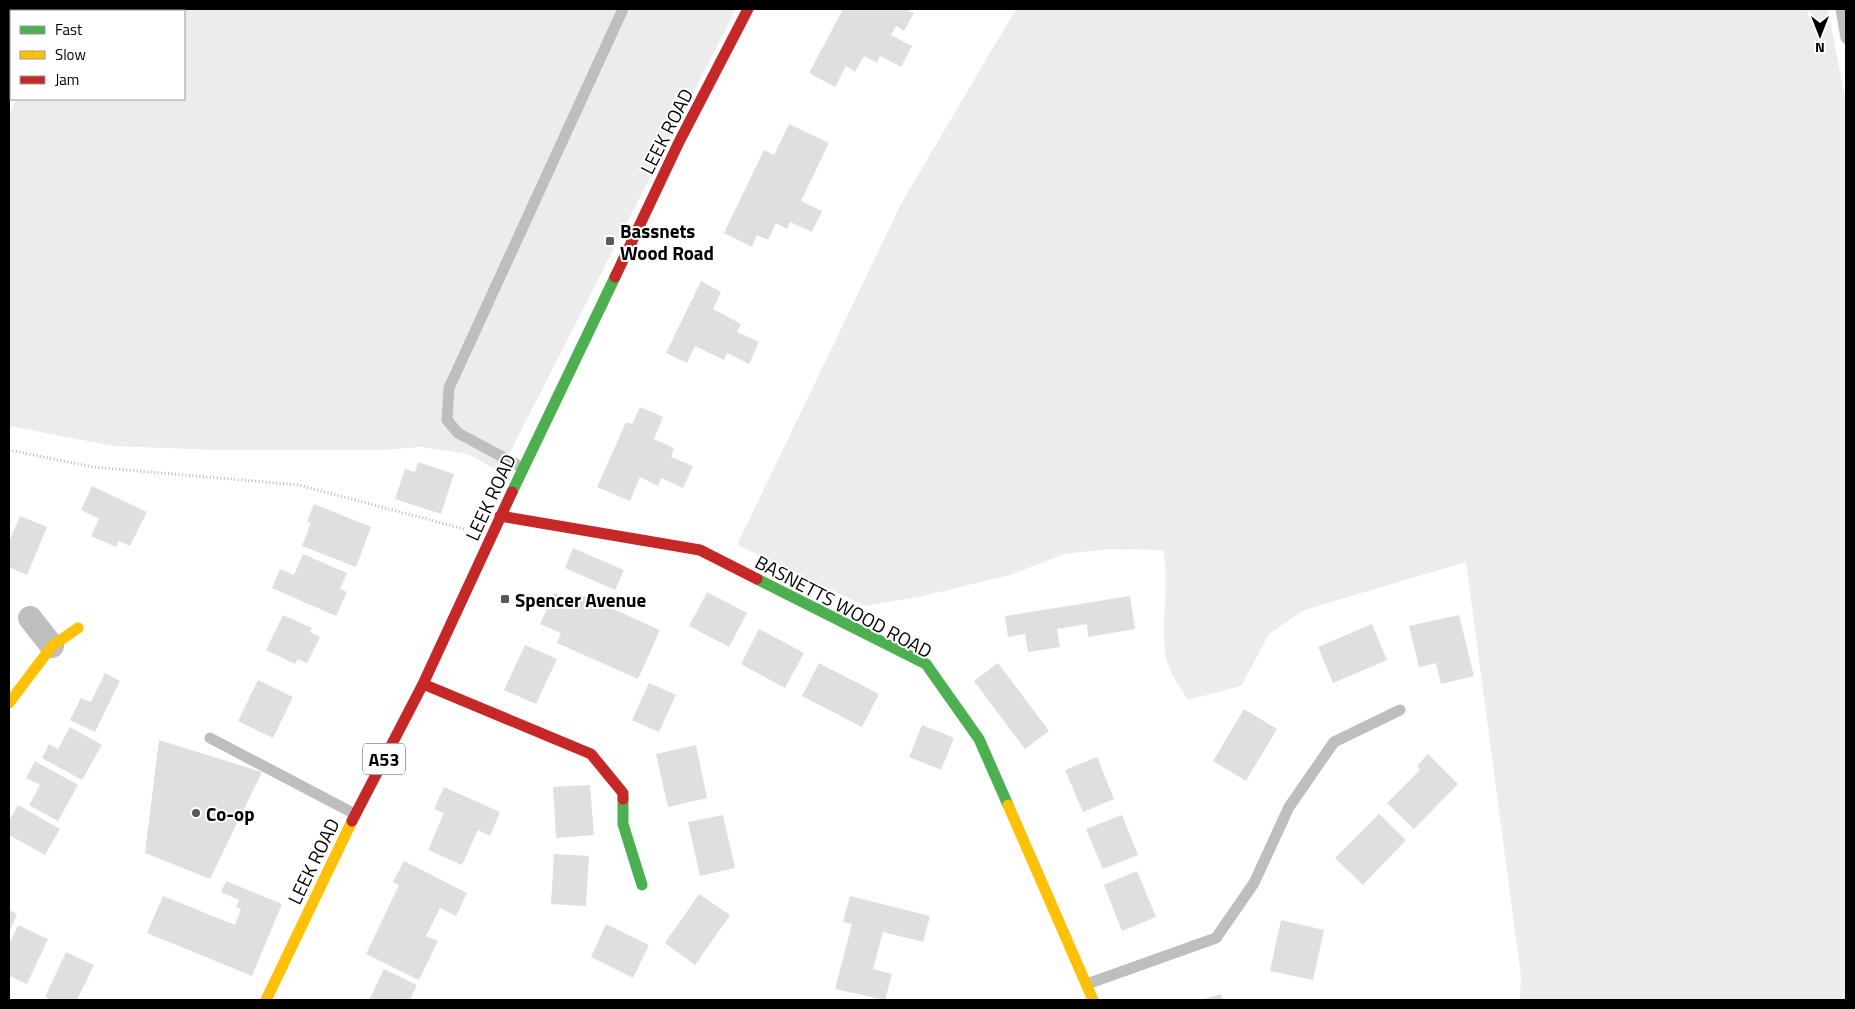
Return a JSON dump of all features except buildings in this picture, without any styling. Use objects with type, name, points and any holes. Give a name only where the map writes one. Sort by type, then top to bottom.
[{"type":"main road","name":"LEEK ROAD","points":[[266,1000],[355,814],[423,684],[522,468],[679,142],[748,9]]},
{"type":"main road","name":"BASNETTS WOOD ROAD","points":[[500,516],[700,550],[926,664],[979,738],[1093,1000]]},
{"type":"main road","points":[[9,703],[52,646],[78,628]]},
{"type":"main road","points":[[423,684],[591,754],[623,793],[623,824],[642,885]]},
{"type":"street","points":[[30,618],[52,646]]},
{"type":"lane","points":[[522,468],[458,433],[447,420],[449,388],[622,9]]},
{"type":"lane","points":[[1841,9],[1846,38]]},
{"type":"lane","points":[[1087,984],[1216,938],[1254,883],[1289,807],[1334,742],[1400,710]]},
{"type":"lane","points":[[210,738],[355,814]]},
{"type":"path","points":[[9,450],[93,467],[299,485],[491,536]]},
{"type":"shaded area","points":[[736,9],[500,472],[468,454],[422,447],[380,450],[214,450],[114,446],[9,426],[9,116],[16,100],[185,100],[185,10],[52,10]]},
{"type":"shaded area","points":[[1016,9],[1828,9],[1846,103],[1846,1000],[1520,1000],[1521,976],[1466,562],[1304,610],[1269,634],[1241,686],[1188,700],[1177,683],[1166,658],[1164,626],[1166,575],[1163,550],[1108,549],[1064,554],[1010,575],[923,596],[865,606],[737,545],[902,202]]},
{"type":"traffic: fast","points":[[512,492],[615,277]]},
{"type":"traffic: fast","points":[[757,579],[926,664],[979,739],[1008,805]]},
{"type":"traffic: fast","points":[[623,799],[623,824],[642,885]]},
{"type":"traffic: slow","points":[[9,703],[52,646],[78,628]]},
{"type":"traffic: slow","points":[[1008,805],[1093,1000]]},
{"type":"traffic: slow","points":[[266,1000],[352,821]]},
{"type":"traffic: jam","points":[[615,277],[679,142],[748,9]]},
{"type":"traffic: jam","points":[[352,821],[423,684],[512,492]]},
{"type":"traffic: jam","points":[[500,516],[700,550],[757,579]]},
{"type":"traffic: jam","points":[[423,684],[591,754],[623,793],[623,799]]},
{"type":"place","name":"Bassnets Wood Road","points":[[610,241]]},
{"type":"place","name":"Spencer Avenue","points":[[505,599]]},
{"type":"place","name":"Co-op","points":[[196,813]]}]
